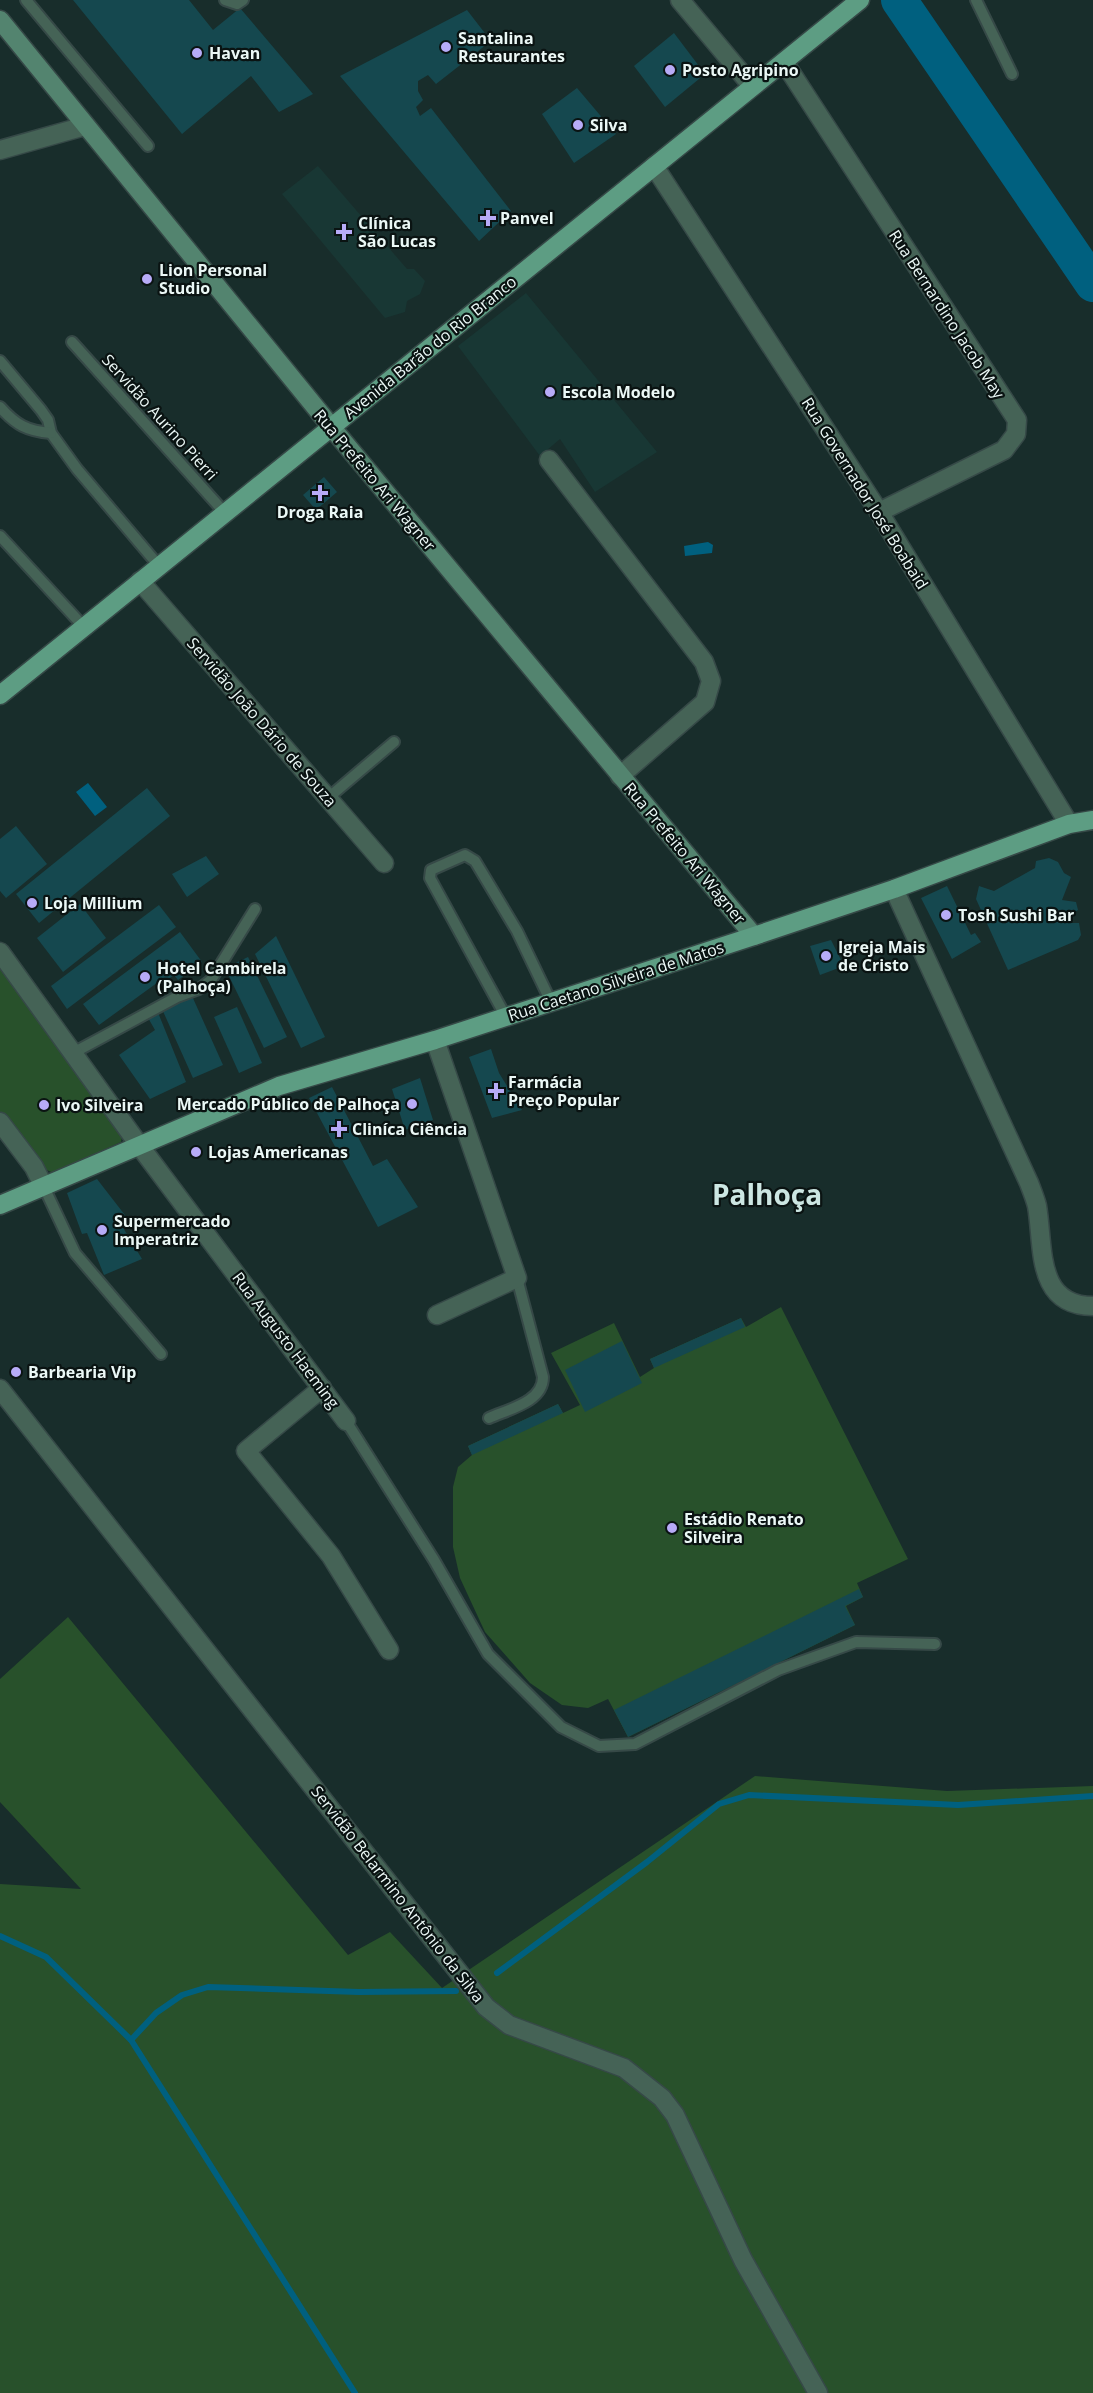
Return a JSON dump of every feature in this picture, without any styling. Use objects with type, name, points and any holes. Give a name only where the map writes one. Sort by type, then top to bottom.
[{"type":"main road","name":"Avenida Barão do Rio Branco","points":[[0,696],[860,0]]},
{"type":"main road","name":"Rua Caetano Silveira de Matos","points":[[0,1205],[279,1086],[435,1040],[754,936],[894,889],[1069,824],[1093,820]]},
{"type":"street","points":[[680,0],[752,86]]},
{"type":"street","name":"Rua Prefeito Ari Wagner","points":[[0,20],[331,427],[754,936]]},
{"type":"street","name":"Rua Bernardino Jacob May","points":[[784,62],[1017,420],[1016,434],[1004,450],[879,512]]},
{"type":"street","points":[[0,150],[85,126]]},
{"type":"street","name":"Rua Governador José Boabaid","points":[[654,166],[879,512],[1069,824]]},
{"type":"street","points":[[549,460],[704,662],[711,681],[705,702],[620,776]]},
{"type":"street","name":"Servidão João Dário de Souza","points":[[140,581],[384,863]]},
{"type":"street","points":[[894,889],[1029,1184],[1036,1204],[1042,1255],[1051,1286],[1065,1300],[1077,1306],[1093,1306]]},
{"type":"street","name":"Rua Augusto Haeming","points":[[0,952],[139,1145],[346,1421]]},
{"type":"street","points":[[435,1040],[517,1278],[437,1315]]},
{"type":"street","points":[[0,1122],[34,1167],[43,1185]]},
{"type":"street","points":[[322,1388],[246,1451],[331,1556],[389,1650]]},
{"type":"street","name":"Servidão Belarmino Antônio da Silva","points":[[0,1389],[486,2007],[509,2025],[624,2068],[662,2098],[675,2115],[743,2260],[818,2393]]},
{"type":"lane","points":[[26,0],[148,146]]},
{"type":"lane","points":[[225,0],[237,4],[243,0]]},
{"type":"lane","points":[[976,0],[1012,74]]},
{"type":"lane","name":"Servidão Aurino Pierri","points":[[72,342],[225,513]]},
{"type":"lane","points":[[0,361],[41,410],[48,420],[51,434],[76,469],[159,566]]},
{"type":"lane","points":[[0,407],[15,424],[30,431],[51,434]]},
{"type":"lane","points":[[0,536],[84,627]]},
{"type":"lane","points":[[328,798],[394,742]]},
{"type":"lane","points":[[506,1017],[430,878],[431,870],[465,855],[475,861],[517,931],[551,1002]]},
{"type":"lane","points":[[73,1053],[177,997],[200,990],[211,980],[255,909]]},
{"type":"lane","points":[[43,1185],[75,1253],[161,1354]]},
{"type":"lane","points":[[489,1418],[536,1396],[543,1388],[543,1377],[517,1278]]},
{"type":"lane","points":[[346,1421],[434,1560],[488,1654],[561,1727],[599,1746],[635,1744],[778,1670],[856,1642],[935,1644]]},
{"type":"shaded area","name":"Clínica São Lucas","points":[[318,166],[407,269],[414,269],[425,281],[420,294],[407,301],[405,312],[385,318],[282,194]]},
{"type":"shaded area","name":"Escola Modelo","points":[[526,293],[657,452],[595,492],[560,439],[540,456],[458,346]]},
{"type":"green space","points":[[0,967],[123,1132],[121,1142],[53,1173],[41,1167],[0,1112]]},
{"type":"green space","name":"Estádio Renato Silveira","points":[[781,1307],[908,1559],[857,1583],[863,1597],[846,1606],[855,1625],[628,1737],[608,1699],[588,1708],[562,1705],[530,1683],[485,1632],[460,1578],[453,1547],[453,1487],[458,1467],[472,1455],[468,1446],[558,1404],[563,1413],[580,1405],[551,1353],[614,1323],[640,1377],[654,1368],[650,1359],[741,1318],[746,1327]]},
{"type":"green space","points":[[68,1617],[348,1955],[390,1932],[442,1988],[755,1776],[947,1791],[1093,1786],[1093,2393],[0,2393],[0,1884],[81,1889],[0,1802],[0,1679]]},
{"type":"water","points":[[708,542],[713,545],[712,553],[685,556],[684,546]]},
{"type":"water","points":[[88,783],[107,807],[95,816],[76,792]]},
{"type":"building","name":"Havan","points":[[73,0],[189,0],[213,30],[240,8],[313,94],[279,112],[251,76],[182,134]]},
{"type":"building","points":[[467,10],[491,41],[436,84],[428,75],[418,81],[418,91],[423,100],[416,107],[420,116],[431,108],[511,211],[479,241],[340,76]]},
{"type":"building","name":"Posto Agripino","points":[[674,33],[705,74],[665,107],[634,66]]},
{"type":"building","points":[[577,88],[616,134],[574,163],[542,114]]},
{"type":"building","name":"Droga Raia","points":[[324,477],[337,492],[316,510],[303,495]]},
{"type":"building","points":[[147,788],[170,816],[39,923],[16,894]]},
{"type":"building","points":[[16,826],[47,864],[6,898],[0,891],[0,839]]},
{"type":"building","points":[[206,856],[219,874],[187,897],[172,874]]},
{"type":"building","points":[[1049,858],[1058,862],[1064,873],[1071,877],[1062,900],[1076,902],[1078,910],[1070,915],[1072,923],[1079,923],[1081,935],[1078,940],[1008,970],[976,899],[979,886],[994,891],[1035,868],[1036,861]]},
{"type":"building","name":"Tosh Sushi Bar","points":[[947,886],[971,935],[975,933],[981,942],[952,959],[921,898]]},
{"type":"building","points":[[80,904],[106,938],[63,972],[37,938]]},
{"type":"building","points":[[159,905],[176,927],[67,1009],[51,986]]},
{"type":"building","name":"Hotel Cambirela (Palhoça)","points":[[180,932],[202,962],[178,980],[174,975],[163,983],[161,980],[99,1025],[83,1004]]},
{"type":"building","points":[[276,936],[325,1037],[301,1048],[255,954]]},
{"type":"building","name":"Igreja Mais de Cristo","points":[[831,940],[844,966],[820,975],[810,946]]},
{"type":"building","points":[[248,957],[287,1037],[264,1048],[225,968]]},
{"type":"building","points":[[192,996],[223,1065],[193,1078],[162,1009]]},
{"type":"building","points":[[237,1007],[262,1063],[239,1073],[214,1017]]},
{"type":"building","points":[[157,1010],[186,1082],[150,1099],[119,1055],[155,1030],[147,1016]]},
{"type":"building","name":"Farmácia Preço Popular","points":[[491,1049],[499,1073],[522,1110],[492,1118],[469,1057]]},
{"type":"building","name":"Mercado Público de Palhoça","points":[[420,1078],[433,1120],[405,1130],[392,1089]]},
{"type":"building","name":"Cliníca Ciência","points":[[332,1087],[373,1166],[387,1159],[418,1207],[378,1227],[309,1098]]},
{"type":"building","name":"Supermercado Imperatriz","points":[[97,1179],[128,1219],[122,1226],[142,1259],[104,1275],[87,1233],[82,1234],[67,1193]]},
{"type":"building","points":[[741,1318],[745,1327],[654,1368],[650,1359]]},
{"type":"building","points":[[622,1341],[642,1383],[585,1412],[565,1370]]},
{"type":"building","points":[[558,1404],[563,1413],[472,1455],[468,1446]]},
{"type":"building","points":[[859,1589],[863,1597],[845,1606],[855,1625],[628,1737],[614,1710]]},
{"type":"waterway","points":[[899,0],[1093,284]]},
{"type":"waterway","points":[[497,1973],[647,1862],[719,1804],[749,1795],[958,1805],[1093,1796]]},
{"type":"waterway","points":[[0,1936],[46,1957],[131,2040],[355,2393]]},
{"type":"waterway","points":[[131,2040],[156,2013],[182,1995],[208,1987],[359,1992],[456,1991]]},
{"type":"place","name":"Santalina Restaurantes","points":[[446,47]]},
{"type":"place","name":"Havan","points":[[197,53]]},
{"type":"place","name":"Posto Agripino","points":[[670,70]]},
{"type":"place","name":"Silva","points":[[578,125]]},
{"type":"place","name":"Panvel","points":[[488,218]]},
{"type":"place","name":"Clínica São Lucas","points":[[344,232]]},
{"type":"place","name":"Lion Personal Studio","points":[[147,279]]},
{"type":"place","name":"Escola Modelo","points":[[550,392]]},
{"type":"place","name":"Droga Raia","points":[[320,493]]},
{"type":"place","name":"Loja Millium","points":[[32,903]]},
{"type":"place","name":"Tosh Sushi Bar","points":[[946,915]]},
{"type":"place","name":"Igreja Mais de Cristo","points":[[826,956]]},
{"type":"place","name":"Hotel Cambirela (Palhoça)","points":[[145,977]]},
{"type":"place","name":"Farmácia Preço Popular","points":[[496,1091]]},
{"type":"place","name":"Mercado Público de Palhoça","points":[[412,1104]]},
{"type":"place","name":"Ivo Silveira","points":[[44,1105]]},
{"type":"place","name":"Cliníca Ciência","points":[[339,1129]]},
{"type":"place","name":"Lojas Americanas","points":[[196,1152]]},
{"type":"place","name":"Supermercado Imperatriz","points":[[102,1230]]},
{"type":"place","name":"Barbearia Vip","points":[[16,1372]]},
{"type":"place","name":"Estádio Renato Silveira","points":[[672,1528]]},
{"type":"district","name":"Palhoça","points":[[767,1195]]}]
